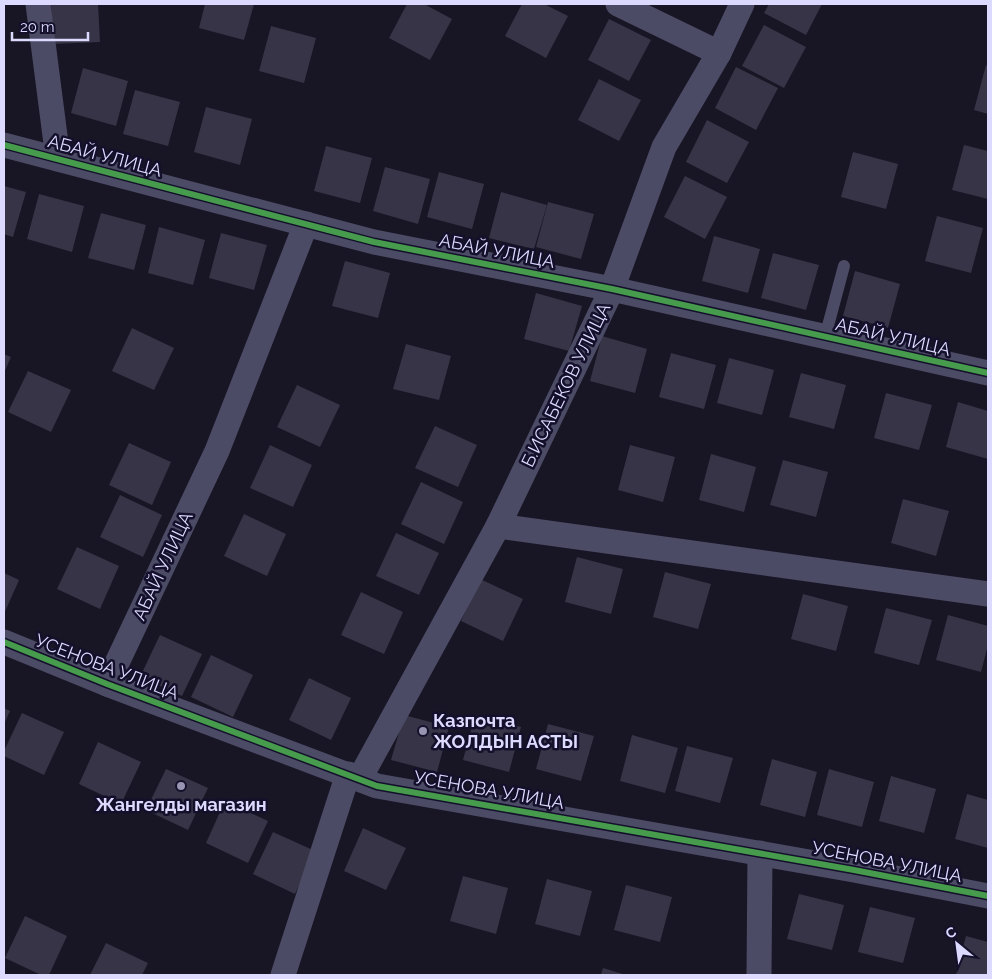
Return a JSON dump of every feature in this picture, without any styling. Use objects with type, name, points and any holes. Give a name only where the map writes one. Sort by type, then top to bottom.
[{"type":"street","name":"АБАЙ УЛИЦА","points":[[38,4],[58,159]]},
{"type":"street","points":[[618,4],[720,53]]},
{"type":"street","name":"Б.ИСАБЕКОВ УЛИЦА","points":[[283,975],[354,776],[498,526],[612,289],[664,147],[720,53],[742,4]]},
{"type":"street","name":"АБАЙ УЛИЦА","points":[[4,145],[374,242],[612,289],[825,337],[987,370]]},
{"type":"street","name":"АБАЙ УЛИЦА","points":[[107,684],[217,451],[306,224]]},
{"type":"street","points":[[498,526],[988,594]]},
{"type":"street","name":"УСЕНОВА УЛИЦА","points":[[4,642],[107,684],[377,786],[760,853],[988,896]]},
{"type":"street","points":[[759,975],[760,853]]},
{"type":"lane","points":[[825,337],[844,266]]},
{"type":"building","points":[[51,4],[98,4],[100,42],[53,44]]},
{"type":"building","points":[[205,4],[254,4],[244,40],[199,28]]},
{"type":"building","points":[[407,4],[424,4],[452,19],[430,60],[389,38]]},
{"type":"building","points":[[522,4],[544,4],[568,16],[546,58],[505,36]]},
{"type":"building","points":[[769,4],[822,4],[806,35],[764,13]]},
{"type":"building","points":[[609,19],[651,40],[629,81],[588,60]]},
{"type":"building","points":[[764,25],[806,47],[784,88],[742,66]]},
{"type":"building","points":[[271,26],[316,38],[304,83],[259,71]]},
{"type":"building","points":[[986,65],[988,66],[988,114],[974,110]]},
{"type":"building","points":[[736,67],[778,88],[756,130],[715,108]]},
{"type":"building","points":[[83,68],[128,81],[116,126],[71,113]]},
{"type":"building","points":[[599,79],[641,100],[619,141],[578,120]]},
{"type":"building","points":[[135,90],[180,102],[168,146],[123,134]]},
{"type":"building","points":[[206,107],[252,119],[240,165],[194,152]]},
{"type":"building","points":[[707,120],[749,142],[727,183],[686,162]]},
{"type":"building","points":[[964,145],[988,151],[988,199],[952,190]]},
{"type":"building","points":[[326,146],[372,158],[360,203],[314,191]]},
{"type":"building","points":[[853,152],[898,164],[886,209],[841,197]]},
{"type":"building","points":[[385,167],[430,179],[418,224],[373,211]]},
{"type":"building","points":[[439,172],[484,184],[472,229],[427,217]]},
{"type":"building","points":[[685,176],[727,197],[705,239],[664,217]]},
{"type":"building","points":[[4,186],[26,192],[13,237],[4,234]]},
{"type":"building","points":[[501,192],[547,205],[534,249],[489,238]]},
{"type":"building","points":[[39,194],[84,206],[72,252],[27,239]]},
{"type":"building","points":[[548,202],[594,214],[581,259],[536,247]]},
{"type":"building","points":[[101,213],[146,225],[134,270],[88,258]]},
{"type":"building","points":[[937,216],[983,228],[971,273],[925,261]]},
{"type":"building","points":[[159,227],[205,240],[193,285],[148,273]]},
{"type":"building","points":[[221,233],[267,245],[254,290],[209,278]]},
{"type":"building","points":[[714,236],[760,249],[748,293],[702,281]]},
{"type":"building","points":[[773,253],[819,265],[806,310],[761,298]]},
{"type":"building","points":[[345,261],[390,273],[378,318],[332,306]]},
{"type":"building","points":[[855,271],[900,284],[888,328],[843,316]]},
{"type":"building","points":[[536,293],[582,306],[569,351],[524,339]]},
{"type":"building","points":[[132,328],[174,348],[154,390],[112,371]]},
{"type":"building","points":[[602,336],[647,349],[635,393],[590,381]]},
{"type":"building","points":[[406,344],[451,356],[439,400],[393,389]]},
{"type":"building","points":[[671,353],[716,365],[704,409],[659,397]]},
{"type":"building","points":[[4,354],[11,357],[4,373]]},
{"type":"building","points":[[729,358],[774,370],[762,415],[717,403]]},
{"type":"building","points":[[28,371],[71,390],[51,432],[8,412]]},
{"type":"building","points":[[801,373],[846,385],[834,429],[789,417]]},
{"type":"building","points":[[297,385],[340,405],[320,447],[277,427]]},
{"type":"building","points":[[886,393],[932,405],[919,450],[874,438]]},
{"type":"building","points":[[958,402],[988,411],[988,459],[946,447]]},
{"type":"building","points":[[435,426],[477,445],[458,487],[415,468]]},
{"type":"building","points":[[129,443],[171,462],[152,505],[109,485]]},
{"type":"building","points":[[270,445],[312,465],[293,507],[250,488]]},
{"type":"building","points":[[630,445],[675,457],[663,502],[618,490]]},
{"type":"building","points":[[711,454],[756,467],[744,512],[699,500]]},
{"type":"building","points":[[783,460],[828,472],[816,517],[770,505]]},
{"type":"building","points":[[421,482],[463,502],[444,544],[401,524]]},
{"type":"building","points":[[120,495],[162,515],[143,557],[100,537]]},
{"type":"building","points":[[903,499],[949,511],[936,556],[891,543]]},
{"type":"building","points":[[244,514],[286,534],[267,576],[224,556]]},
{"type":"building","points":[[396,533],[439,553],[419,595],[376,576]]},
{"type":"building","points":[[77,547],[119,566],[100,609],[57,589]]},
{"type":"building","points":[[577,557],[623,569],[611,614],[565,602]]},
{"type":"building","points":[[665,572],[711,584],[698,629],[653,617]]},
{"type":"building","points":[[4,573],[19,580],[4,614]]},
{"type":"building","points":[[480,579],[523,599],[503,641],[461,621]]},
{"type":"building","points":[[361,592],[403,612],[384,654],[341,635]]},
{"type":"building","points":[[803,594],[848,606],[836,651],[791,639]]},
{"type":"building","points":[[886,608],[932,620],[919,665],[874,653]]},
{"type":"building","points":[[948,615],[988,626],[988,645],[981,672],[936,660]]},
{"type":"building","points":[[160,635],[202,654],[182,696],[140,677]]},
{"type":"building","points":[[211,655],[253,675],[233,717],[191,697]]},
{"type":"building","points":[[309,678],[351,698],[331,740],[289,720]]},
{"type":"building","points":[[4,708],[10,711],[4,724]]},
{"type":"building","points":[[22,713],[64,732],[44,775],[4,756],[4,751]]},
{"type":"building","points":[[404,715],[449,727],[437,772],[391,760]]},
{"type":"building","points":[[475,715],[521,727],[509,772],[463,760]]},
{"type":"building","points":[[548,724],[594,736],[581,781],[536,769]]},
{"type":"building","points":[[632,735],[678,748],[665,793],[620,781]]},
{"type":"building","points":[[98,742],[141,762],[121,804],[79,784]]},
{"type":"building","points":[[687,746],[733,758],[720,803],[675,791]]},
{"type":"building","points":[[772,759],[817,772],[805,817],[760,805]]},
{"type":"building","points":[[166,769],[208,788],[188,830],[146,810]]},
{"type":"building","points":[[829,769],[874,782],[862,827],[817,815]]},
{"type":"building","points":[[891,776],[936,789],[924,833],[879,821]]},
{"type":"building","points":[[967,794],[988,800],[988,848],[955,839]]},
{"type":"building","points":[[225,801],[268,821],[248,863],[206,843]]},
{"type":"building","points":[[363,828],[406,848],[386,890],[344,871]]},
{"type":"building","points":[[273,832],[315,851],[295,894],[253,874]]},
{"type":"building","points":[[463,876],[508,888],[496,934],[450,921]]},
{"type":"building","points":[[547,879],[592,891],[580,936],[535,924]]},
{"type":"building","points":[[626,885],[672,897],[660,942],[614,930]]},
{"type":"building","points":[[799,894],[844,905],[832,950],[787,939]]},
{"type":"building","points":[[870,907],[915,918],[903,963],[858,952]]},
{"type":"building","points":[[25,916],[67,936],[49,975],[41,975],[5,958]]},
{"type":"building","points":[[966,936],[988,942],[988,975],[956,975]]},
{"type":"building","points":[[106,943],[148,963],[142,975],[90,975]]},
{"type":"building","points":[[603,968],[626,975],[601,975]]},
{"type":"cycle path","points":[[4,145],[374,242],[612,289],[988,373]]},
{"type":"cycle path","points":[[4,642],[107,684],[377,786],[854,870],[988,896]]},
{"type":"place","name":"Казпочта ЖОЛДЫН АСТЫ","points":[[423,731]]},
{"type":"place","name":"Жангелды магазин","points":[[181,786]]}]
